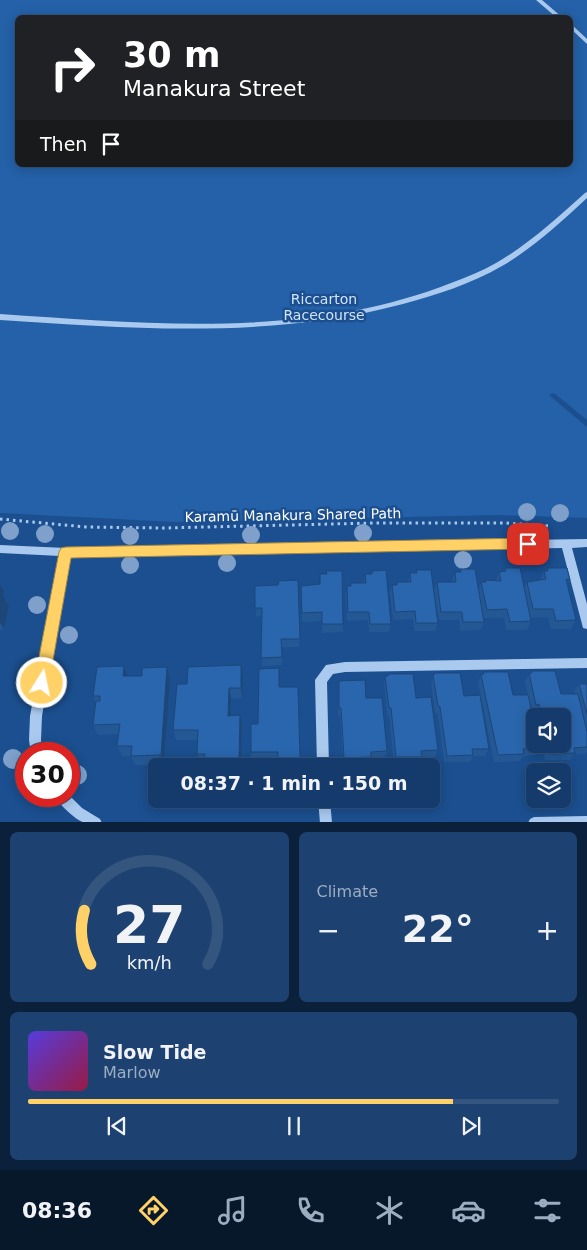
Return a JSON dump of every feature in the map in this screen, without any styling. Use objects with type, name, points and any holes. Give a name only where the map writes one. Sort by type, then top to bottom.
[{"type":"street","points":[[539,0],[557,15]]},
{"type":"street","points":[[573,28],[587,42]]},
{"type":"street","points":[[0,318],[150,327],[304,322],[407,302],[486,272],[542,236],[587,194]]},
{"type":"street","points":[[566,543],[587,624]]},
{"type":"street","points":[[0,549],[66,552],[587,543]]},
{"type":"street","points":[[35,742],[36,716],[66,552]]},
{"type":"street","points":[[323,758],[320,680],[330,670],[345,667],[587,663]]},
{"type":"street","points":[[73,807],[96,822]]},
{"type":"street","points":[[325,808],[326,822]]},
{"type":"street","points":[[534,822],[587,822]]},
{"type":"path","name":"Karamū Manakura Shared Path","points":[[0,519],[86,527],[164,528],[374,523],[505,523],[557,527]]},
{"type":"green space","name":"Riccarton Racecourse","points":[[0,0],[587,0],[587,420],[554,393],[549,395],[587,427],[587,518],[499,515],[175,522],[0,513]]},
{"type":"building","points":[[505,568],[520,568],[531,621],[510,622],[507,609],[487,610],[481,582],[486,582],[486,580],[501,581],[499,572],[506,571]]},
{"type":"building","points":[[547,568],[567,568],[570,580],[566,579],[576,620],[556,621],[553,609],[533,609],[527,582],[546,579],[544,571],[548,571]]},
{"type":"building","points":[[461,569],[475,569],[484,622],[463,622],[462,612],[441,612],[437,582],[456,582],[455,572],[461,572]]},
{"type":"building","points":[[386,570],[391,624],[370,624],[369,612],[348,612],[347,586],[351,586],[351,583],[366,583],[365,574],[372,574],[372,571]]},
{"type":"building","points":[[416,570],[431,570],[438,623],[416,623],[415,611],[395,612],[392,585],[397,585],[397,582],[411,582],[410,573],[417,573]]},
{"type":"building","points":[[326,571],[342,571],[343,624],[322,624],[322,612],[302,613],[301,586],[320,584],[320,574],[327,574]]},
{"type":"building","points":[[298,580],[300,639],[281,639],[282,657],[261,658],[262,608],[255,608],[255,586],[278,585],[279,581]]},
{"type":"building","points":[[241,665],[241,688],[229,688],[228,716],[240,715],[239,758],[204,758],[205,754],[197,754],[198,730],[173,730],[177,684],[187,684],[188,667]]},
{"type":"building","points":[[124,666],[123,676],[142,676],[142,668],[167,667],[161,755],[131,756],[132,746],[117,746],[120,724],[93,725],[96,701],[100,701],[100,696],[93,696],[97,667]]},
{"type":"building","points":[[279,668],[279,687],[298,687],[300,758],[278,758],[278,752],[251,752],[251,724],[258,724],[259,669]]},
{"type":"building","points":[[531,671],[555,671],[561,694],[578,694],[587,732],[587,747],[574,748],[575,753],[550,754],[571,753],[571,708],[540,708],[539,704],[536,705],[529,673],[532,673]]},
{"type":"building","points":[[483,672],[508,672],[513,695],[528,695],[531,708],[526,708],[526,749],[523,749],[524,754],[498,755],[481,675],[484,674]]},
{"type":"building","points":[[436,673],[460,673],[464,696],[480,695],[489,749],[472,749],[473,755],[447,756],[433,675]]},
{"type":"building","points":[[388,674],[413,674],[416,698],[431,697],[438,750],[421,751],[422,757],[396,757],[391,708],[389,708],[385,676],[388,676]]},
{"type":"building","points":[[365,680],[366,698],[382,698],[387,751],[371,752],[371,757],[344,758],[341,708],[339,708],[339,681]]},
{"type":"building","points":[[579,684],[587,684],[587,714]]},
{"type":"route","points":[[42,683],[66,552],[528,544]]}]
